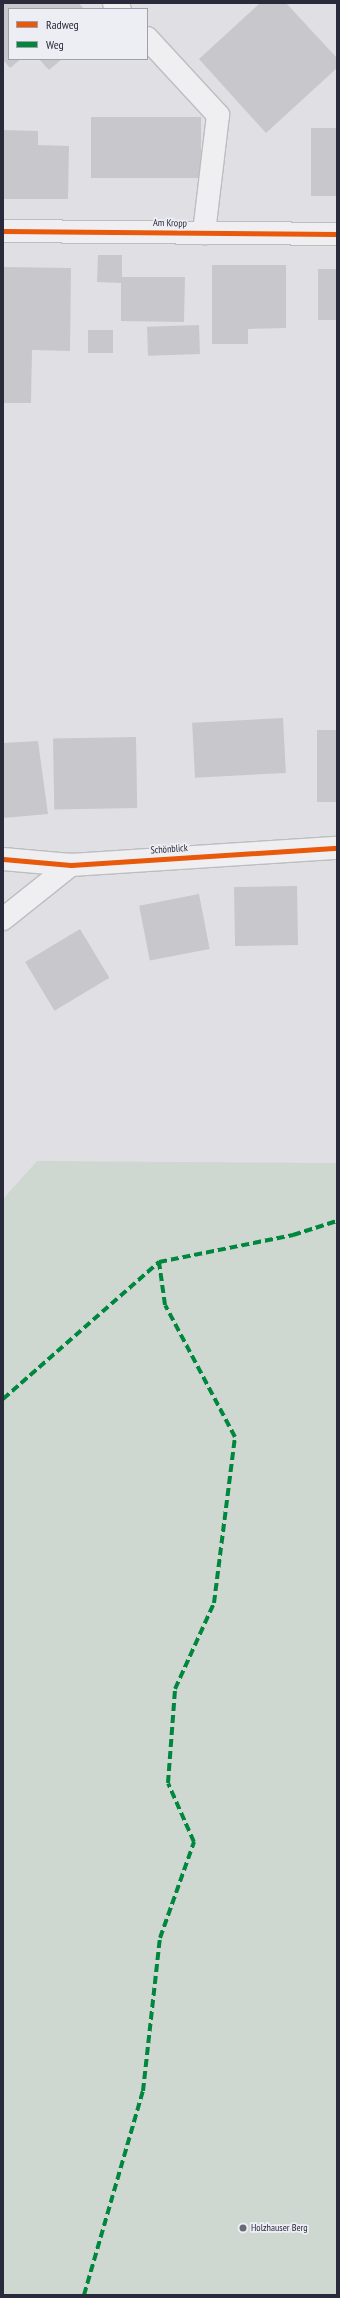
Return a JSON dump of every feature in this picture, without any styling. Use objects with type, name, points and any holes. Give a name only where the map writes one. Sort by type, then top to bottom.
[{"type":"street","points":[[148,39],[218,115],[204,233]]},
{"type":"street","name":"Am Kropp","points":[[3,231],[337,234]]},
{"type":"street","name":"Schönblick","points":[[3,859],[71,865],[337,848]]},
{"type":"street","points":[[3,919],[71,865]]},
{"type":"shaded area","points":[[37,1161],[337,1163],[337,2295],[3,2295],[3,1199]]},
{"type":"building","points":[[3,3],[79,3],[83,8],[8,8],[8,60],[20,60],[10,68],[3,60]]},
{"type":"building","points":[[260,3],[286,3],[337,58],[337,68],[266,133],[199,59]]},
{"type":"building","points":[[40,60],[61,60],[49,70]]},
{"type":"building","points":[[91,117],[201,117],[201,178],[91,178]]},
{"type":"building","points":[[311,128],[337,128],[337,196],[311,196]]},
{"type":"building","points":[[3,130],[38,131],[38,145],[69,146],[68,199],[3,199]]},
{"type":"building","points":[[98,255],[122,255],[122,277],[185,277],[184,322],[121,321],[121,283],[97,282]]},
{"type":"building","points":[[212,265],[286,265],[286,328],[248,329],[248,344],[212,344]]},
{"type":"building","points":[[3,267],[71,268],[70,351],[32,350],[31,403],[3,403]]},
{"type":"building","points":[[318,269],[337,269],[337,320],[318,320]]},
{"type":"building","points":[[199,325],[200,354],[148,356],[147,327]]},
{"type":"building","points":[[88,330],[113,330],[113,353],[88,353]]},
{"type":"building","points":[[283,718],[286,773],[195,778],[192,723]]},
{"type":"building","points":[[317,730],[337,730],[337,802],[317,802]]},
{"type":"building","points":[[136,737],[137,808],[54,809],[53,738]]},
{"type":"building","points":[[38,741],[48,814],[3,818],[3,743]]},
{"type":"building","points":[[297,886],[298,945],[235,946],[234,887]]},
{"type":"building","points":[[199,894],[210,949],[150,961],[139,906]]},
{"type":"building","points":[[80,929],[109,978],[54,1011],[25,962]]},
{"type":"marked path","points":[[84,2295],[143,2091],[160,1938],[194,1842],[168,1783],[175,1689],[214,1603],[235,1437],[165,1305],[159,1262],[293,1235],[337,1221]]},
{"type":"marked path","points":[[3,1399],[159,1262]]},
{"type":"cycle path","points":[[3,231],[337,234]]},
{"type":"cycle path","points":[[3,859],[71,865],[337,848]]},
{"type":"place","name":"Holzhauser Berg","points":[[243,2228]]}]
